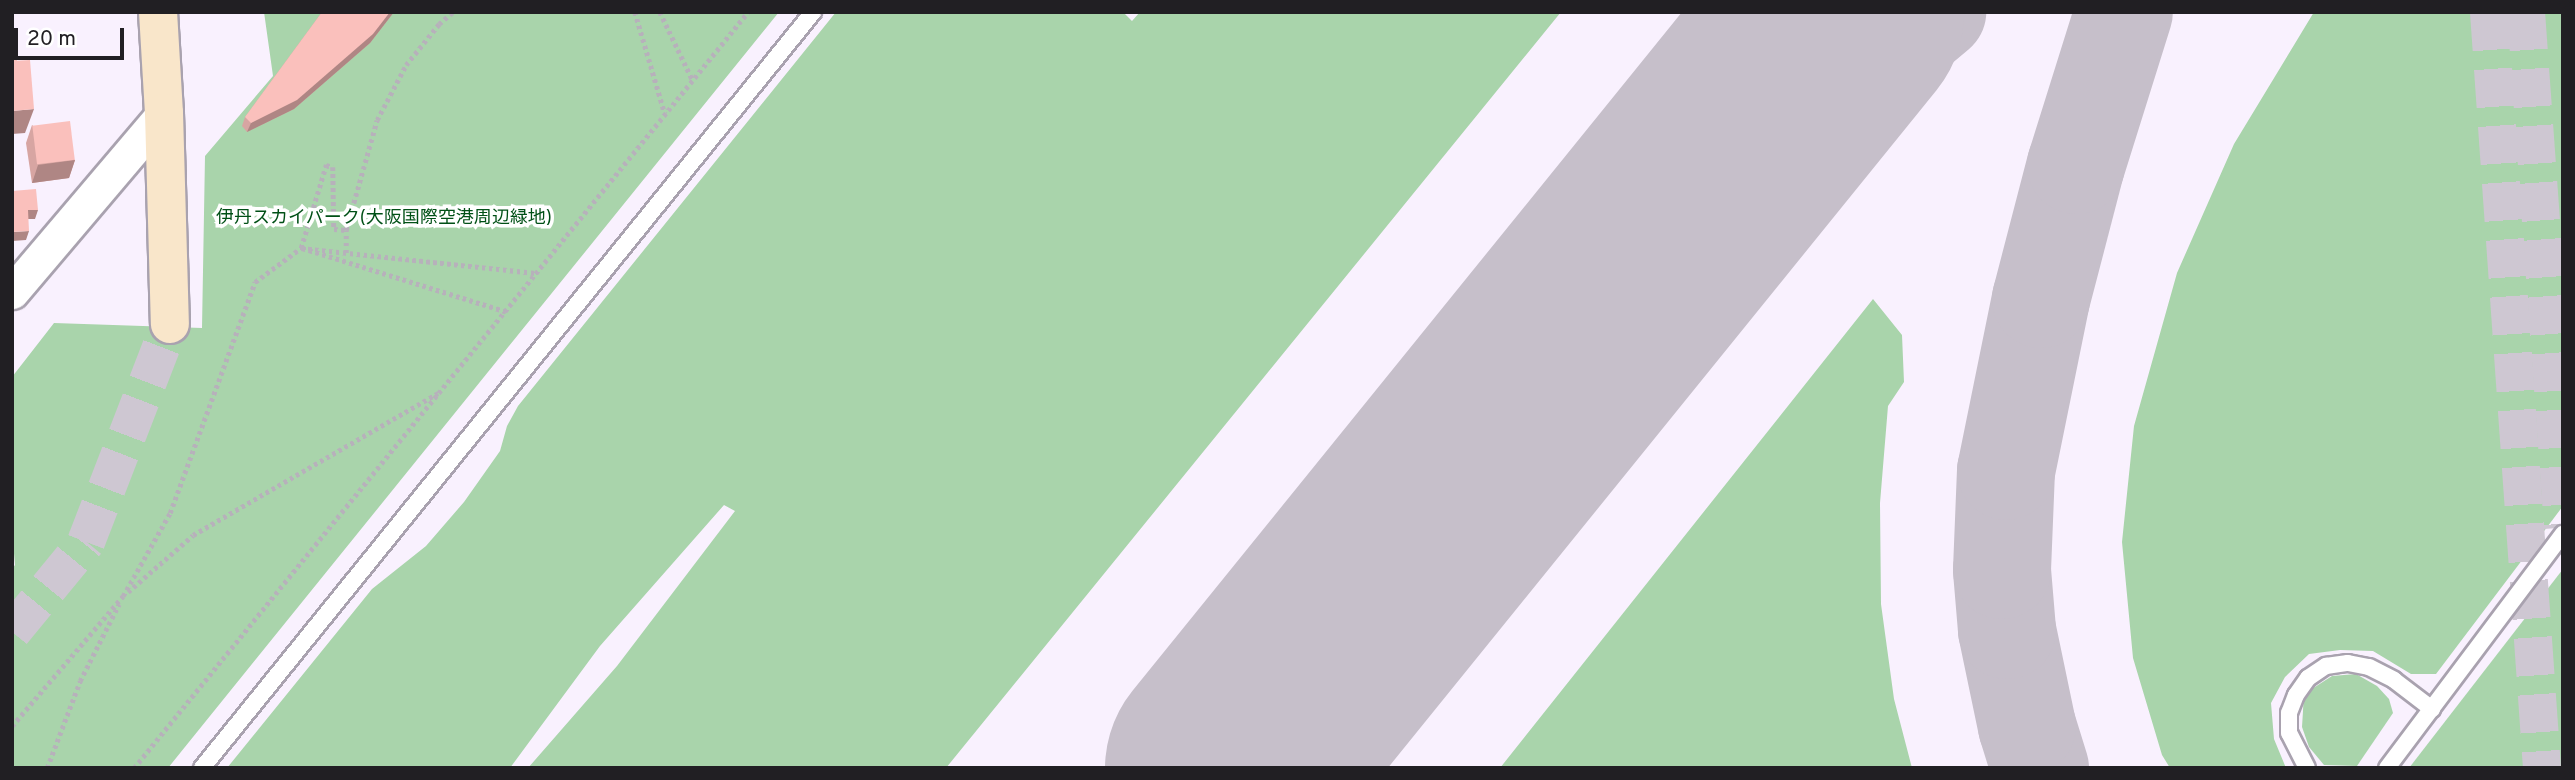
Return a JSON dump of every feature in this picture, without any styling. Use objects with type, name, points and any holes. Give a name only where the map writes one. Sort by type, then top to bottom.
[{"type":"street","points":[[158,12],[164,113],[170,324]]},
{"type":"street","points":[[12,292],[164,113]]},
{"type":"lane","points":[[202,768],[813,12]]},
{"type":"lane","points":[[2388,768],[2563,534]]},
{"type":"lane","points":[[2307,768],[2289,733],[2289,713],[2296,695],[2308,678],[2326,666],[2348,663],[2369,667],[2393,680],[2432,709]]},
{"type":"path","points":[[346,253],[346,230],[377,120],[406,65],[439,24],[453,12]]},
{"type":"path","points":[[635,12],[665,115]]},
{"type":"path","points":[[660,12],[693,81]]},
{"type":"path","points":[[134,768],[748,12]]},
{"type":"path","points":[[47,768],[80,681],[123,596],[170,513],[255,282],[301,248],[326,165],[333,167],[334,229],[346,230]]},
{"type":"path","points":[[301,248],[537,273]]},
{"type":"path","points":[[301,248],[506,312]]},
{"type":"path","points":[[12,726],[123,596],[193,535],[442,391]]},
{"type":"green space","name":"伊丹スカイパーク(大阪国際空港周辺緑地)","points":[[264,12],[779,12],[168,768],[12,768],[12,569],[15,565],[12,531],[12,377],[54,323],[202,328],[205,156],[273,76]]},
{"type":"green space","points":[[836,12],[1123,12],[1132,21],[1140,12],[1561,12],[946,768],[528,768],[617,666],[735,511],[724,505],[600,646],[510,768],[227,768],[372,589],[426,546],[464,502],[500,451],[507,426],[518,406]]},
{"type":"green space","points":[[2314,12],[2563,12],[2563,506],[2436,674],[2411,674],[2373,651],[2340,650],[2309,654],[2285,677],[2271,703],[2274,739],[2286,768],[2170,768],[2162,755],[2133,658],[2122,542],[2134,426],[2177,273],[2234,144]]},
{"type":"green space","points":[[1873,299],[1902,335],[1904,382],[1888,406],[1880,503],[1881,604],[1894,699],[1912,768],[1500,768]]},
{"type":"green space","points":[[2563,569],[2563,768],[2409,768]]},
{"type":"green space","points":[[2356,674],[2377,686],[2389,699],[2393,713],[2357,766],[2324,765],[2309,747],[2302,727],[2304,694],[2332,676]]},
{"type":"building","points":[[322,12],[390,12],[373,34],[297,100],[251,123],[245,117]]},
{"type":"building","points":[[14,38],[17,61],[12,61]]},
{"type":"building","points":[[30,60],[34,109],[12,111],[12,61]]},
{"type":"building","points":[[70,121],[75,160],[37,164],[32,126]]},
{"type":"building","points":[[36,189],[38,210],[28,210],[29,231],[12,232],[12,191]]},
{"type":"taxiway","points":[[1493,441],[1632,292],[1863,74],[1937,12]]},
{"type":"taxiway","points":[[2040,768],[2027,726],[2007,630],[2002,570],[2006,471],[2041,299],[2076,165],[2124,12]]},
{"type":"runway","points":[[1228,768],[1840,12]]},
{"type":"tunnel","points":[[2489,12],[2542,768]]},
{"type":"tunnel","points":[[2526,12],[2563,528]]},
{"type":"tunnel","points":[[12,632],[86,542],[170,324]]}]
